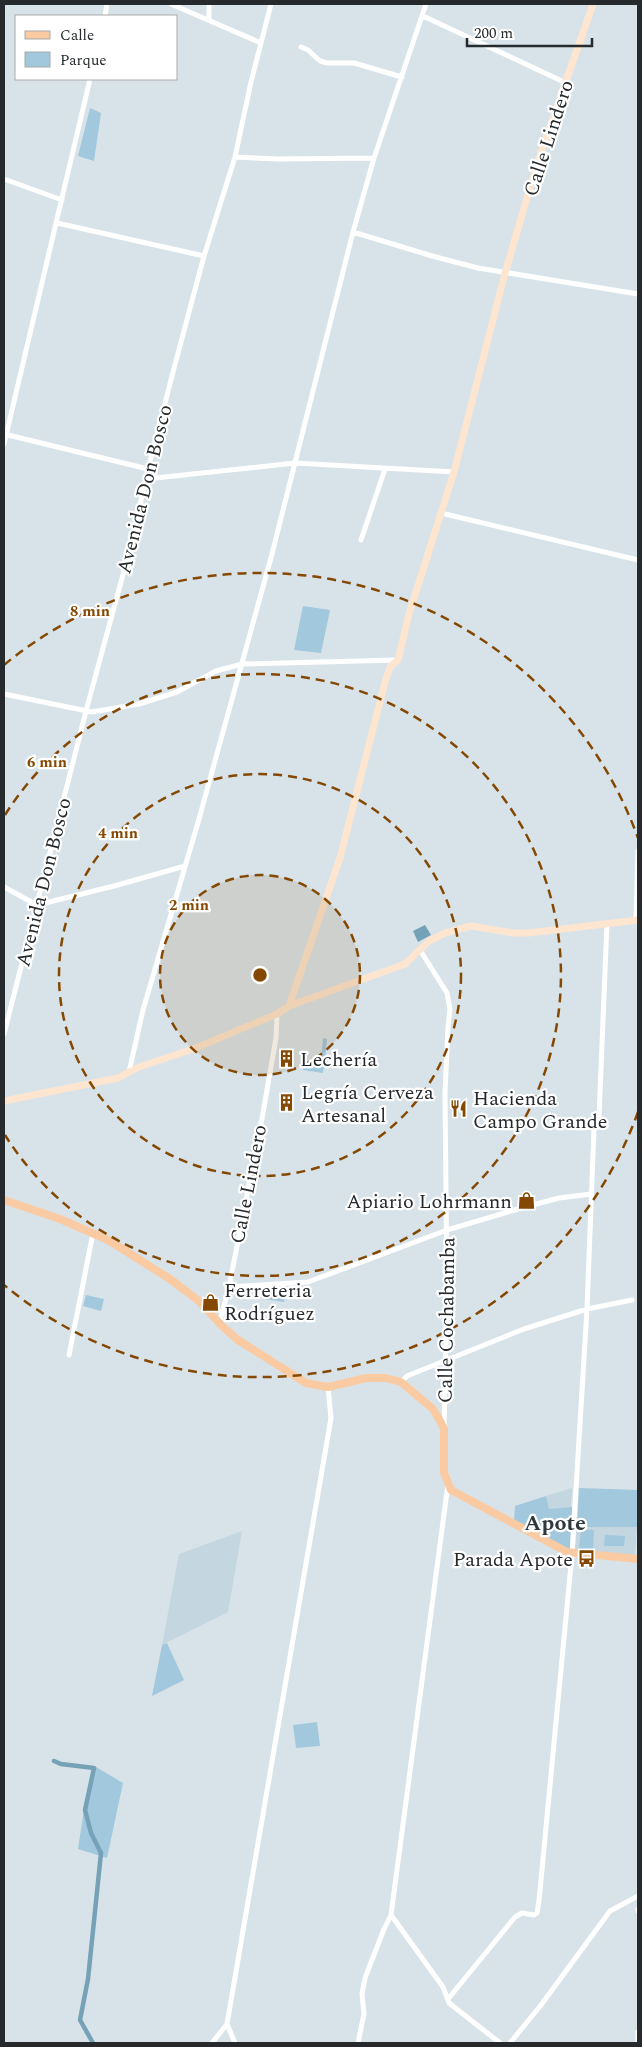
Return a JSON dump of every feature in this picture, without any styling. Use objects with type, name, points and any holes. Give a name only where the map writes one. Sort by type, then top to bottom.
[{"type":"main road","points":[[4,1200],[60,1219],[108,1240],[170,1279],[199,1301],[238,1340],[306,1382],[328,1387],[366,1378],[386,1378],[402,1382],[433,1410],[444,1429],[444,1473],[448,1484],[456,1493],[572,1554],[638,1559]]},
{"type":"street","points":[[171,4],[261,43]]},
{"type":"street","points":[[209,4],[209,19]]},
{"type":"street","name":"Avenida Don Bosco","points":[[4,1034],[86,712],[131,545],[148,469],[204,256],[235,157],[261,43],[272,4]]},
{"type":"street","points":[[129,1072],[143,1010],[242,664],[353,232],[374,158],[426,4]]},
{"type":"street","name":"Calle Lindero","points":[[290,1006],[340,858],[390,667],[398,660],[410,614],[454,472],[505,273],[537,164],[593,4]]},
{"type":"street","points":[[422,16],[566,83]]},
{"type":"street","points":[[301,47],[308,50],[320,61],[354,64],[402,76]]},
{"type":"street","points":[[4,444],[90,80]]},
{"type":"street","points":[[235,157],[278,159],[374,158]]},
{"type":"street","points":[[4,179],[62,200]]},
{"type":"street","points":[[56,223],[204,256]]},
{"type":"street","points":[[353,232],[432,256],[505,273],[638,294]]},
{"type":"street","points":[[5,434],[148,469]]},
{"type":"street","points":[[146,480],[295,463],[454,472]]},
{"type":"street","points":[[361,540],[385,468]]},
{"type":"street","points":[[441,514],[638,560]]},
{"type":"street","points":[[4,694],[86,712],[139,704],[178,692],[216,671],[242,664],[398,660]]},
{"type":"street","points":[[4,1101],[118,1078],[139,1067],[193,1049],[277,1014],[290,1006],[405,964],[436,937],[470,926],[513,933],[529,933],[637,920],[638,851]]},
{"type":"street","points":[[4,887],[37,905],[185,866]]},
{"type":"street","points":[[448,1999],[515,1916],[522,1913],[534,1915],[537,1913],[555,1750],[572,1554],[587,1309],[594,1129],[599,1117],[607,924]]},
{"type":"street","name":"Calle Cochabamba","points":[[420,950],[447,993],[450,1008],[445,1092],[448,1230],[444,1429]]},
{"type":"street","name":"Calle Lindero","points":[[220,1324],[229,1288],[276,1038],[277,1014]]},
{"type":"street","points":[[229,1288],[308,1282],[448,1230],[550,1200],[591,1194]]},
{"type":"street","points":[[69,1355],[93,1233]]},
{"type":"street","points":[[402,1382],[408,1376],[524,1330],[587,1309],[632,1300]]},
{"type":"street","points":[[212,2043],[227,2024],[331,1418],[328,1387]]},
{"type":"street","points":[[358,2043],[364,2014],[362,1994],[365,1978],[391,1915],[448,1484]]},
{"type":"street","points":[[510,2043],[541,2005],[610,1911],[638,1896]]},
{"type":"street","points":[[391,1915],[443,1987],[449,2003],[500,2043]]},
{"type":"street","points":[[227,2024],[235,2043]]},
{"type":"street","points":[[638,2032],[638,2043]]},
{"type":"shaded area","points":[[425,925],[431,935],[418,942],[413,931]]},
{"type":"shaded area","points":[[572,1488],[571,1508],[549,1509],[546,1496]]},
{"type":"shaded area","points":[[577,1527],[637,1527],[635,1555],[575,1551]]},
{"type":"shaded area","points":[[242,1531],[228,1612],[162,1645],[179,1554]]},
{"type":"green space","points":[[90,108],[101,113],[94,161],[78,156]]},
{"type":"green space","points":[[303,606],[330,610],[321,653],[294,650]]},
{"type":"green space","points":[[323,1038],[327,1039],[325,1062],[321,1062]]},
{"type":"green space","points":[[304,1062],[324,1065],[323,1073],[303,1070]]},
{"type":"green space","points":[[267,1287],[286,1291],[284,1302],[265,1299]]},
{"type":"green space","points":[[86,1295],[104,1299],[101,1311],[83,1306]]},
{"type":"green space","points":[[579,1488],[638,1490],[637,1527],[577,1527]]},
{"type":"green space","points":[[546,1496],[549,1509],[572,1507],[570,1551],[514,1521],[515,1506]]},
{"type":"green space","points":[[581,1529],[594,1530],[593,1550],[579,1549]]},
{"type":"green space","points":[[605,1535],[625,1536],[624,1546],[604,1546]]},
{"type":"green space","points":[[167,1643],[184,1680],[152,1696],[162,1645]]},
{"type":"green space","points":[[317,1722],[320,1746],[296,1748],[293,1725]]},
{"type":"green space","points":[[96,1767],[123,1783],[107,1858],[78,1849],[83,1816]]},
{"type":"waterway","points":[[54,1761],[61,1764],[94,1768],[85,1810],[91,1833],[101,1853],[88,1979],[80,2020],[93,2043]]},
{"type":"place","name":"Lechería","points":[[286,1059]]},
{"type":"place","name":"Legría Cerveza Artesanal","points":[[287,1103]]},
{"type":"place","name":"Hacienda Campo Grande","points":[[459,1109]]},
{"type":"place","name":"Apiario Lohrmann","points":[[526,1201]]},
{"type":"place","name":"Ferreteria Rodríguez","points":[[210,1302]]},
{"type":"place","name":"Parada Apote","points":[[587,1559]]},
{"type":"district","name":"Apote","points":[[555,1522]]}]
